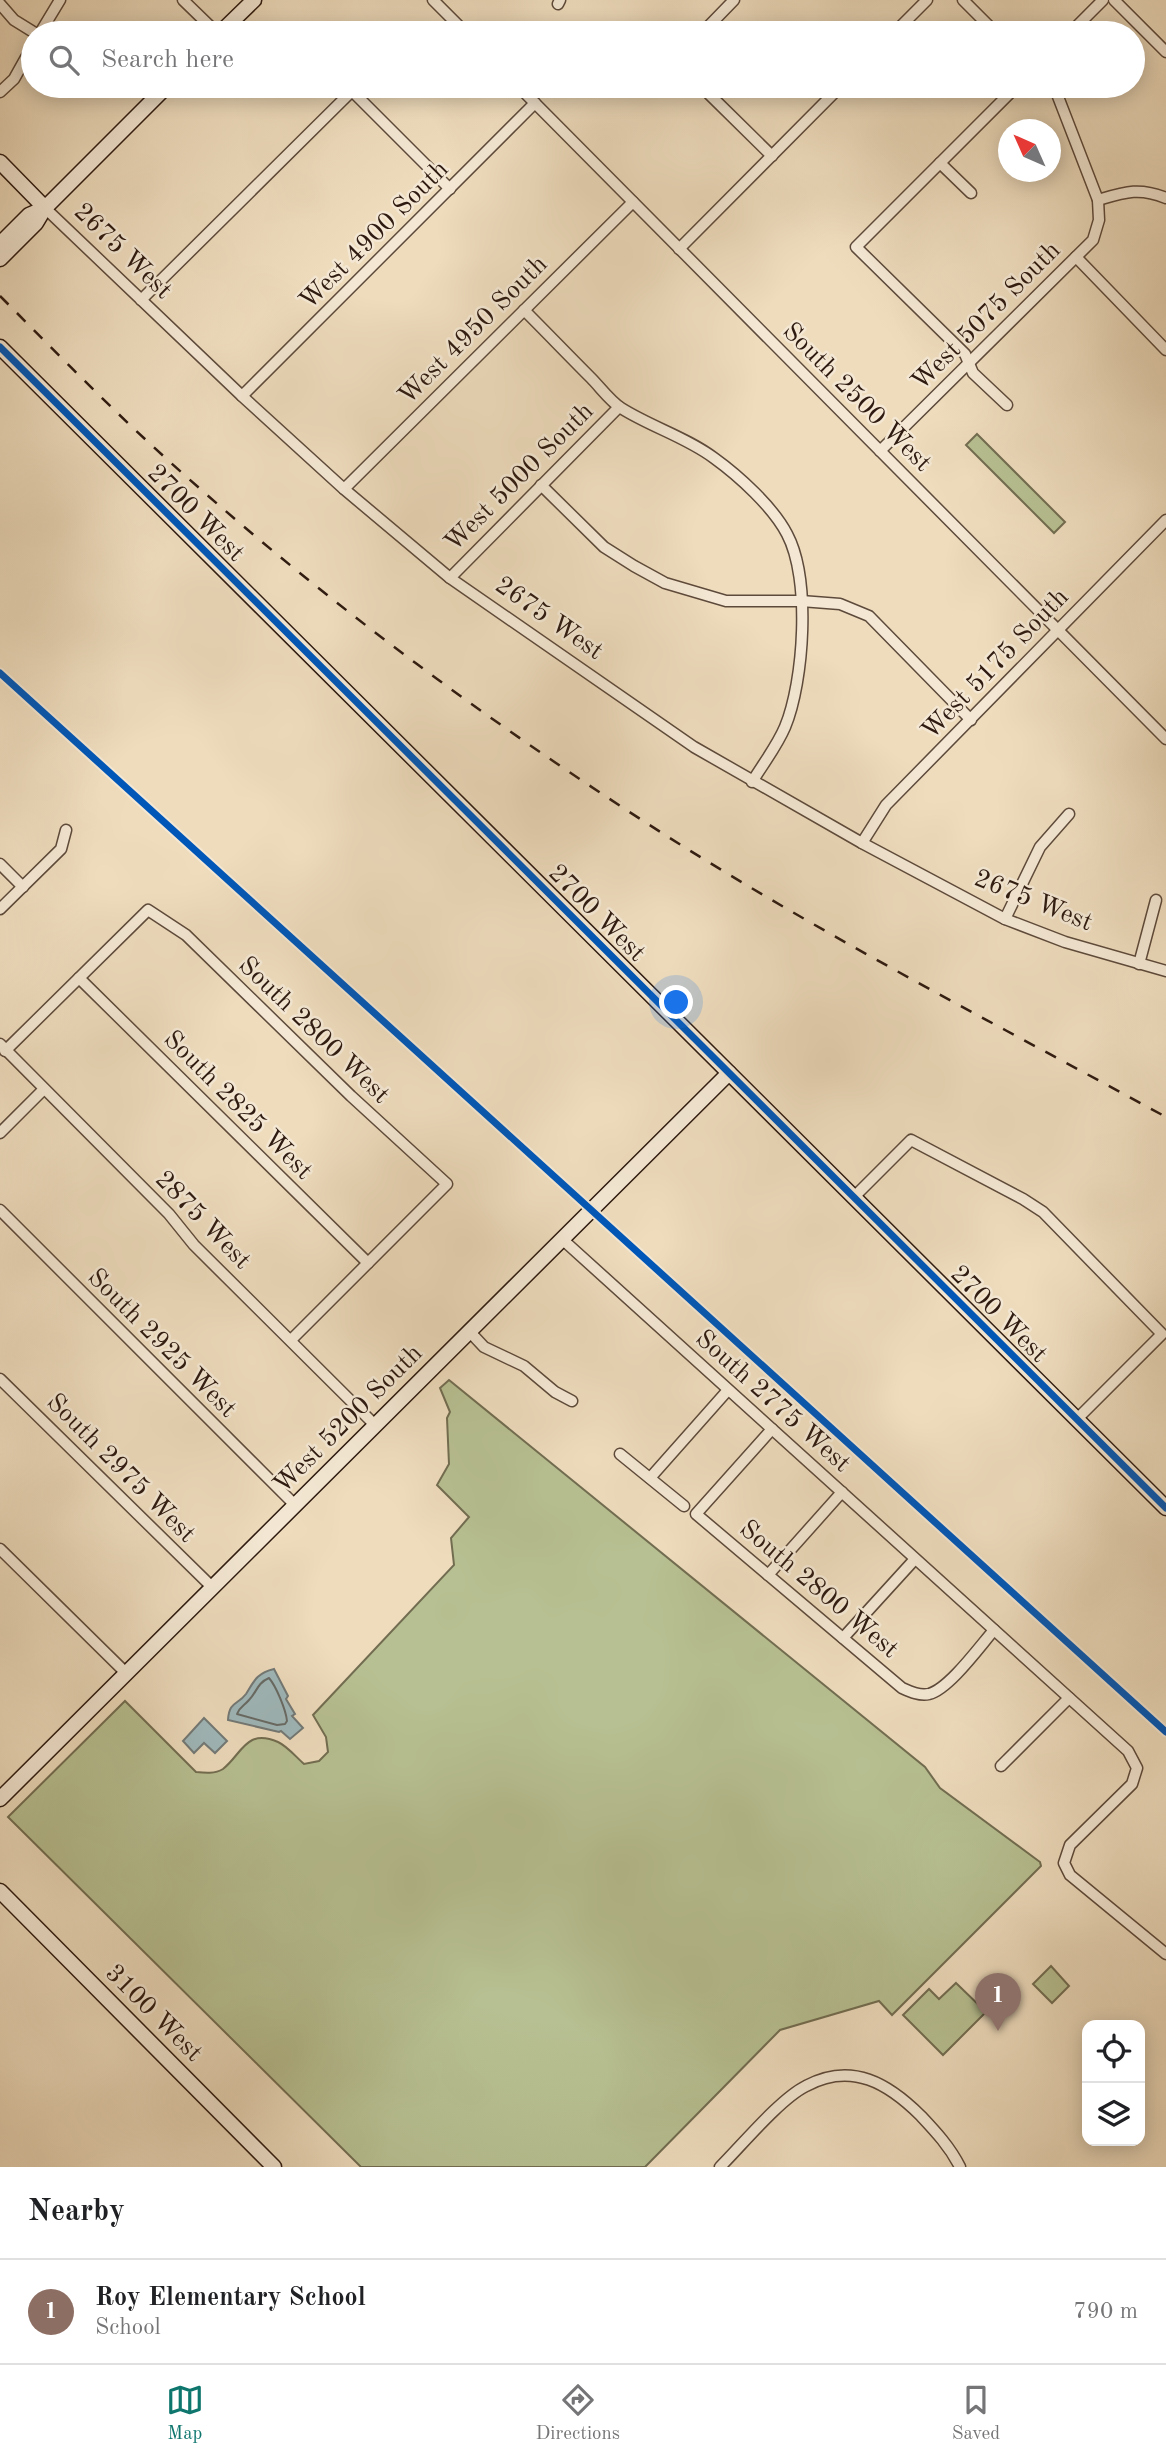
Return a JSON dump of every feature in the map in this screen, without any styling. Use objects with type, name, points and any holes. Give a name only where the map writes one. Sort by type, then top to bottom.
[{"type":"street","points":[[47,21],[60,0]]},
{"type":"street","points":[[183,0],[206,21]]},
{"type":"street","points":[[232,21],[254,0]]},
{"type":"street","points":[[433,0],[454,21]]},
{"type":"street","points":[[714,21],[734,0]]},
{"type":"street","points":[[906,21],[927,0]]},
{"type":"street","points":[[963,0],[984,21]]},
{"type":"street","points":[[1082,21],[1103,0]]},
{"type":"street","points":[[1114,0],[1135,21]]},
{"type":"street","points":[[0,4],[21,25]]},
{"type":"street","points":[[1145,31],[1166,52]]},
{"type":"street","points":[[0,92],[14,79],[21,66]]},
{"type":"street","points":[[0,259],[36,223],[45,208],[155,98]]},
{"type":"street","points":[[141,300],[345,98]]},
{"type":"street","points":[[359,98],[450,189]]},
{"type":"street","name":"South 2500 West","points":[[530,98],[1166,738]]},
{"type":"street","points":[[713,98],[772,156]]},
{"type":"street","points":[[679,248],[829,98]]},
{"type":"street","points":[[1005,98],[856,247],[965,354],[973,373],[1007,405]]},
{"type":"street","points":[[1059,98],[1098,200],[1129,191],[1149,191],[1166,198]]},
{"type":"street","name":"West 4900 South","points":[[242,396],[535,103]]},
{"type":"street","name":"2675 West","points":[[0,162],[242,396],[344,489],[450,578],[694,747],[862,844],[1005,919],[1065,942],[1166,971]]},
{"type":"street","points":[[940,163],[971,193]]},
{"type":"street","name":"West 5075 South","points":[[880,451],[1093,240],[1099,220],[1098,200]]},
{"type":"street","name":"West 4950 South","points":[[344,489],[633,202]]},
{"type":"street","points":[[0,244],[29,215],[45,208]]},
{"type":"street","points":[[1076,257],[1166,350]]},
{"type":"street","points":[[524,310],[619,407],[686,440],[737,476],[774,515],[788,536],[794,555],[801,601],[801,663],[796,691],[784,728],[752,782]]},
{"type":"street","name":"2700 West","points":[[0,347],[1166,1508]]},
{"type":"street","name":"West 5000 South","points":[[450,578],[619,407]]},
{"type":"street","points":[[541,485],[604,547],[665,583],[726,601],[840,604],[869,616],[971,720]]},
{"type":"street","name":"West 5175 South","points":[[862,844],[886,805],[1166,520]]},
{"type":"street","points":[[1005,919],[1040,847],[1069,814]]},
{"type":"street","points":[[0,909],[61,849],[66,830]]},
{"type":"street","points":[[0,864],[23,887]]},
{"type":"street","points":[[1139,964],[1156,900]]},
{"type":"street","name":"South 2800 West","points":[[79,978],[149,910],[186,935],[351,1096],[447,1184],[368,1263]]},
{"type":"street","points":[[2,1047],[79,978]]},
{"type":"street","name":"South 2825 West","points":[[79,978],[368,1263]]},
{"type":"street","name":"2875 West","points":[[2,1047],[375,1425]]},
{"type":"street","name":"West 5200 South","points":[[0,1798],[729,1073]]},
{"type":"street","points":[[0,1133],[44,1089]]},
{"type":"street","points":[[854,1197],[911,1140],[1043,1212],[1162,1334],[1077,1419]]},
{"type":"street","name":"South 2925 West","points":[[0,1210],[295,1505]]},
{"type":"street","name":"South 2775 West","points":[[562,1239],[1128,1751],[1137,1768],[1132,1784],[1070,1845],[1064,1863],[1070,1875],[1166,1954]]},
{"type":"street","points":[[290,1340],[368,1263]]},
{"type":"street","points":[[470,1331],[484,1346],[524,1366],[555,1392],[572,1401]]},
{"type":"street","name":"South 2975 West","points":[[0,1379],[212,1587]]},
{"type":"street","points":[[650,1478],[728,1390]]},
{"type":"street","name":"South 2800 West","points":[[772,1429],[696,1514],[902,1688],[916,1694],[930,1693],[943,1687],[994,1630]]},
{"type":"street","points":[[620,1454],[684,1506]]},
{"type":"street","points":[[768,1575],[842,1492]]},
{"type":"street","points":[[0,1549],[126,1673]]},
{"type":"street","points":[[843,1638],[915,1559]]},
{"type":"street","points":[[1001,1766],[1069,1698]]},
{"type":"street","name":"3100 West","points":[[0,1891],[274,2167]]},
{"type":"street","points":[[720,2167],[733,2162],[787,2101],[804,2086],[825,2077],[849,2076],[882,2084],[899,2095],[942,2138],[960,2167]]},
{"type":"green space","points":[[977,434],[1065,522],[1054,533],[966,445]]},
{"type":"green space","points":[[449,1380],[925,1767],[940,1788],[1040,1862],[1041,1866],[892,2015],[879,2001],[780,2030],[645,2167],[361,2167],[8,1817],[125,1701],[196,1772],[223,1769],[246,1745],[259,1738],[281,1744],[304,1764],[319,1761],[328,1752],[326,1737],[313,1715],[454,1565],[451,1538],[469,1517],[437,1485],[449,1464],[447,1418],[450,1412],[440,1388]]},
{"type":"green space","points":[[1051,1966],[1069,1986],[1052,2003],[1033,1984]]},
{"type":"green space","points":[[956,1983],[986,2012],[943,2055],[903,2015],[929,1989],[939,1999]]},
{"type":"water","points":[[274,1669],[295,1714],[292,1716],[303,1728],[290,1739],[281,1731],[228,1720],[232,1706],[243,1697],[257,1678]]},
{"type":"water","points":[[204,1718],[227,1741],[215,1753],[204,1743],[194,1753],[183,1741]]},
{"type":"railway","points":[[0,296],[126,422],[224,510],[392,646],[509,730],[628,811],[759,893],[1166,1117]]},
{"type":"cycle path","points":[[0,347],[1166,1508]]},
{"type":"cycle path","points":[[0,673],[1166,1732]]},
{"type":"place","name":"Roy Elementary School","points":[[998,2031]]}]
